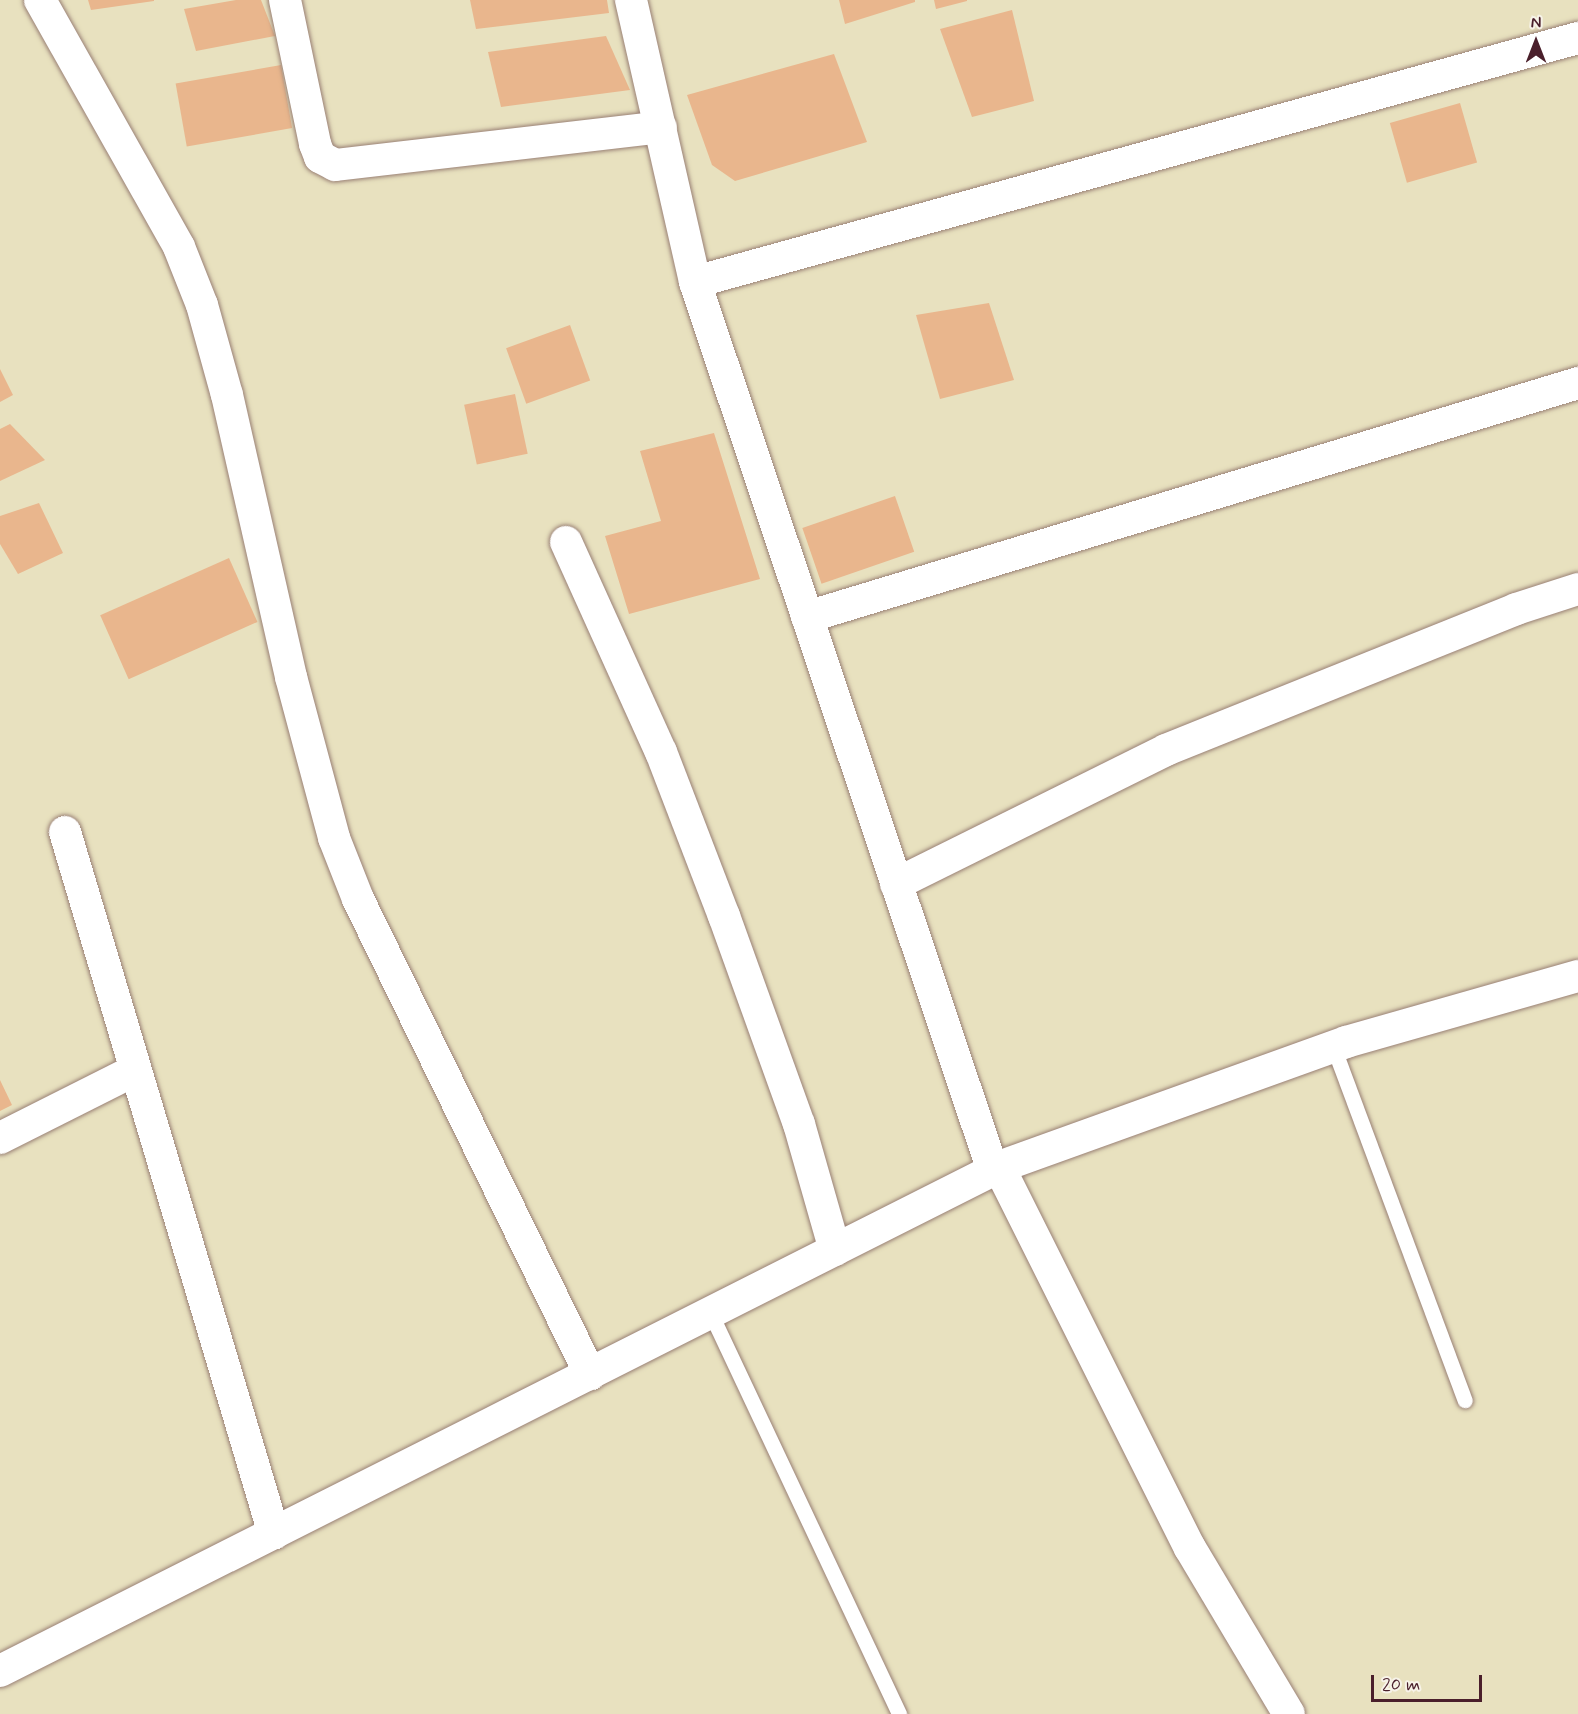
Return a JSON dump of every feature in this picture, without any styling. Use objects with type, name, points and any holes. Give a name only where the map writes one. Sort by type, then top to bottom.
[{"type":"street","points":[[40,0],[179,248],[202,305],[227,395],[291,677],[334,838],[358,899],[590,1374]]},
{"type":"street","points":[[285,0],[315,144],[320,157],[335,165],[661,127]]},
{"type":"street","points":[[631,0],[695,282],[896,884],[996,1169],[1190,1548],[1289,1714]]},
{"type":"street","points":[[695,282],[1578,38]]},
{"type":"street","points":[[807,616],[1578,383]]},
{"type":"street","points":[[566,542],[661,752],[724,916],[799,1124],[835,1250]]},
{"type":"street","points":[[896,884],[1166,750],[1516,609],[1578,589]]},
{"type":"street","points":[[65,832],[274,1534]]},
{"type":"street","points":[[0,1671],[996,1169],[1333,1047],[1578,976]]},
{"type":"street","points":[[0,1138],[135,1070]]},
{"type":"lane","points":[[1333,1047],[1465,1400]]},
{"type":"lane","points":[[711,1314],[899,1714]]},
{"type":"building","points":[[88,0],[154,0],[154,1],[91,10]]},
{"type":"building","points":[[236,0],[261,0],[275,36],[196,51],[184,9]]},
{"type":"building","points":[[470,0],[607,0],[609,13],[476,29]]},
{"type":"building","points":[[839,0],[915,0],[915,2],[845,24]]},
{"type":"building","points":[[934,0],[967,0],[967,1],[936,9]]},
{"type":"building","points":[[1012,10],[1034,101],[972,117],[940,29]]},
{"type":"building","points":[[606,36],[630,90],[501,107],[488,52]]},
{"type":"building","points":[[834,54],[867,142],[735,181],[712,165],[687,95]]},
{"type":"building","points":[[281,65],[292,128],[187,147],[176,84]]},
{"type":"building","points":[[1460,103],[1477,163],[1407,183],[1390,123]]},
{"type":"building","points":[[989,303],[1014,380],[940,399],[916,315]]},
{"type":"building","points":[[570,325],[590,380],[526,404],[506,348]]},
{"type":"building","points":[[0,369],[13,395],[0,402]]},
{"type":"building","points":[[515,394],[528,454],[477,464],[464,405]]},
{"type":"building","points":[[10,424],[45,460],[0,481],[0,429]]},
{"type":"building","points":[[714,433],[760,579],[629,614],[605,536],[661,521],[640,451]]},
{"type":"building","points":[[895,496],[914,552],[822,584],[802,528]]},
{"type":"building","points":[[39,503],[63,553],[18,574],[0,544],[0,516]]},
{"type":"building","points":[[229,558],[257,622],[129,679],[100,615]]},
{"type":"building","points":[[0,1080],[12,1105],[0,1111]]}]
